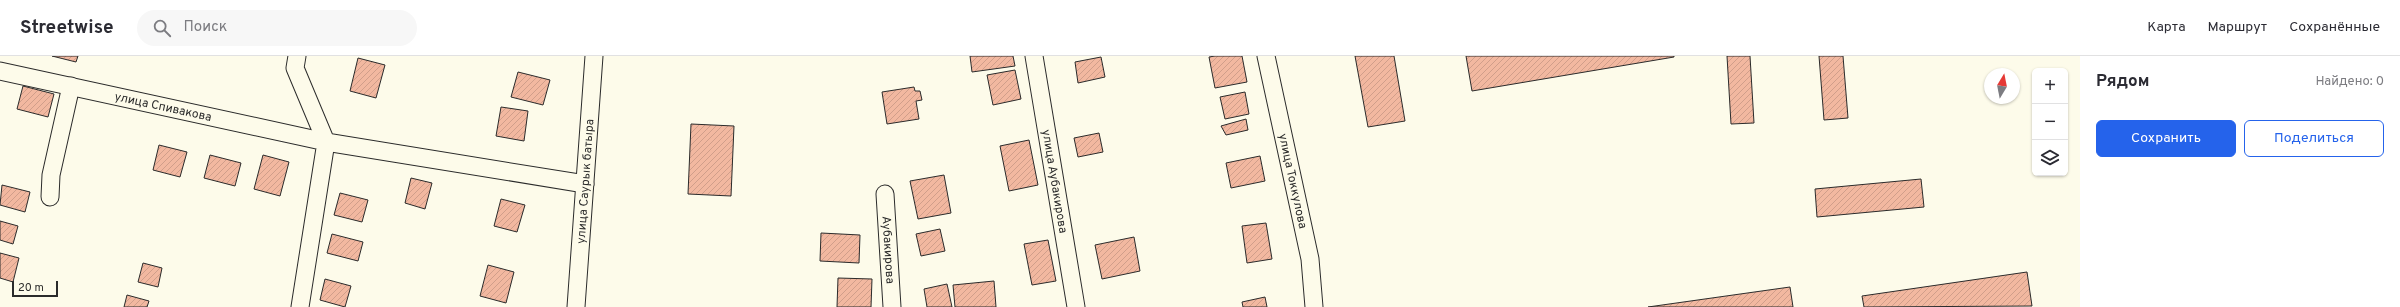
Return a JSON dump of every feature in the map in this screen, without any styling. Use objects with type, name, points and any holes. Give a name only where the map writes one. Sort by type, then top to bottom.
[{"type":"street","points":[[297,56],[295,68],[326,142],[300,307]]},
{"type":"street","name":"улица Саурык батыра","points":[[576,307],[594,56]]},
{"type":"street","name":"улица Аубакирова","points":[[1034,56],[1076,307]]},
{"type":"street","name":"улица Токкулова","points":[[1266,56],[1310,259],[1314,307]]},
{"type":"street","name":"улица Спивакова","points":[[0,71],[326,142],[585,184]]},
{"type":"street","points":[[50,197],[51,175],[71,86]]},
{"type":"street","name":"Аубакирова","points":[[885,194],[892,307]]},
{"type":"building","points":[[52,56],[78,56],[76,62]]},
{"type":"building","points":[[970,56],[1013,56],[1015,66],[972,72]]},
{"type":"building","points":[[1242,56],[1247,82],[1215,88],[1209,57]]},
{"type":"building","points":[[1355,56],[1394,56],[1405,121],[1368,127]]},
{"type":"building","points":[[1466,56],[1674,56],[1674,57],[1472,91]]},
{"type":"building","points":[[1727,56],[1750,56],[1754,123],[1731,124]]},
{"type":"building","points":[[1819,56],[1843,56],[1848,118],[1824,120]]},
{"type":"building","points":[[1101,57],[1105,77],[1078,83],[1075,62]]},
{"type":"building","points":[[358,58],[385,65],[376,98],[350,91]]},
{"type":"building","points":[[1015,70],[1021,99],[993,105],[987,75]]},
{"type":"building","points":[[518,72],[550,80],[543,105],[511,97]]},
{"type":"building","points":[[23,86],[54,94],[48,117],[17,109]]},
{"type":"building","points":[[914,87],[915,91],[920,91],[922,100],[916,101],[919,119],[887,124],[882,92]]},
{"type":"building","points":[[1245,92],[1249,114],[1225,119],[1220,97]]},
{"type":"building","points":[[501,107],[528,111],[524,141],[496,136]]},
{"type":"building","points":[[1246,119],[1248,130],[1226,135],[1221,126]]},
{"type":"building","points":[[691,124],[734,126],[731,196],[688,194]]},
{"type":"building","points":[[1099,133],[1103,152],[1078,157],[1074,138]]},
{"type":"building","points":[[1029,140],[1038,185],[1009,191],[1000,146]]},
{"type":"building","points":[[159,145],[187,152],[180,177],[153,170]]},
{"type":"building","points":[[210,155],[241,163],[235,186],[204,178]]},
{"type":"building","points":[[263,155],[289,162],[280,196],[254,189]]},
{"type":"building","points":[[1260,156],[1265,181],[1231,188],[1226,163]]},
{"type":"building","points":[[944,175],[951,213],[918,219],[910,181]]},
{"type":"building","points":[[411,178],[432,183],[425,209],[405,203]]},
{"type":"building","points":[[1921,179],[1924,207],[1817,217],[1815,189]]},
{"type":"building","points":[[2,185],[30,192],[25,212],[0,205]]},
{"type":"building","points":[[340,193],[368,200],[362,222],[334,215]]},
{"type":"building","points":[[501,199],[525,205],[517,232],[494,226]]},
{"type":"building","points":[[0,221],[18,226],[13,244],[0,240]]},
{"type":"building","points":[[1266,223],[1272,259],[1247,263],[1242,226]]},
{"type":"building","points":[[940,229],[945,251],[921,256],[916,234]]},
{"type":"building","points":[[821,233],[860,235],[859,263],[820,261]]},
{"type":"building","points":[[332,234],[363,242],[358,261],[327,253]]},
{"type":"building","points":[[1134,237],[1140,271],[1102,279],[1095,245]]},
{"type":"building","points":[[1048,240],[1056,281],[1032,285],[1024,244]]},
{"type":"building","points":[[0,253],[19,258],[13,282],[0,278]]},
{"type":"building","points":[[143,263],[162,268],[158,287],[138,282]]},
{"type":"building","points":[[488,265],[514,272],[506,303],[480,296]]},
{"type":"building","points":[[2027,272],[2032,306],[1864,307],[1862,296]]},
{"type":"building","points":[[838,278],[872,279],[871,307],[837,307]]},
{"type":"building","points":[[325,279],[351,286],[345,307],[320,300]]},
{"type":"building","points":[[994,281],[996,307],[955,307],[953,285]]},
{"type":"building","points":[[947,284],[952,307],[927,307],[924,289]]},
{"type":"building","points":[[1790,287],[1793,307],[1648,307]]},
{"type":"building","points":[[127,295],[149,301],[147,307],[124,307]]},
{"type":"building","points":[[1265,297],[1267,307],[1243,307],[1242,302]]}]
